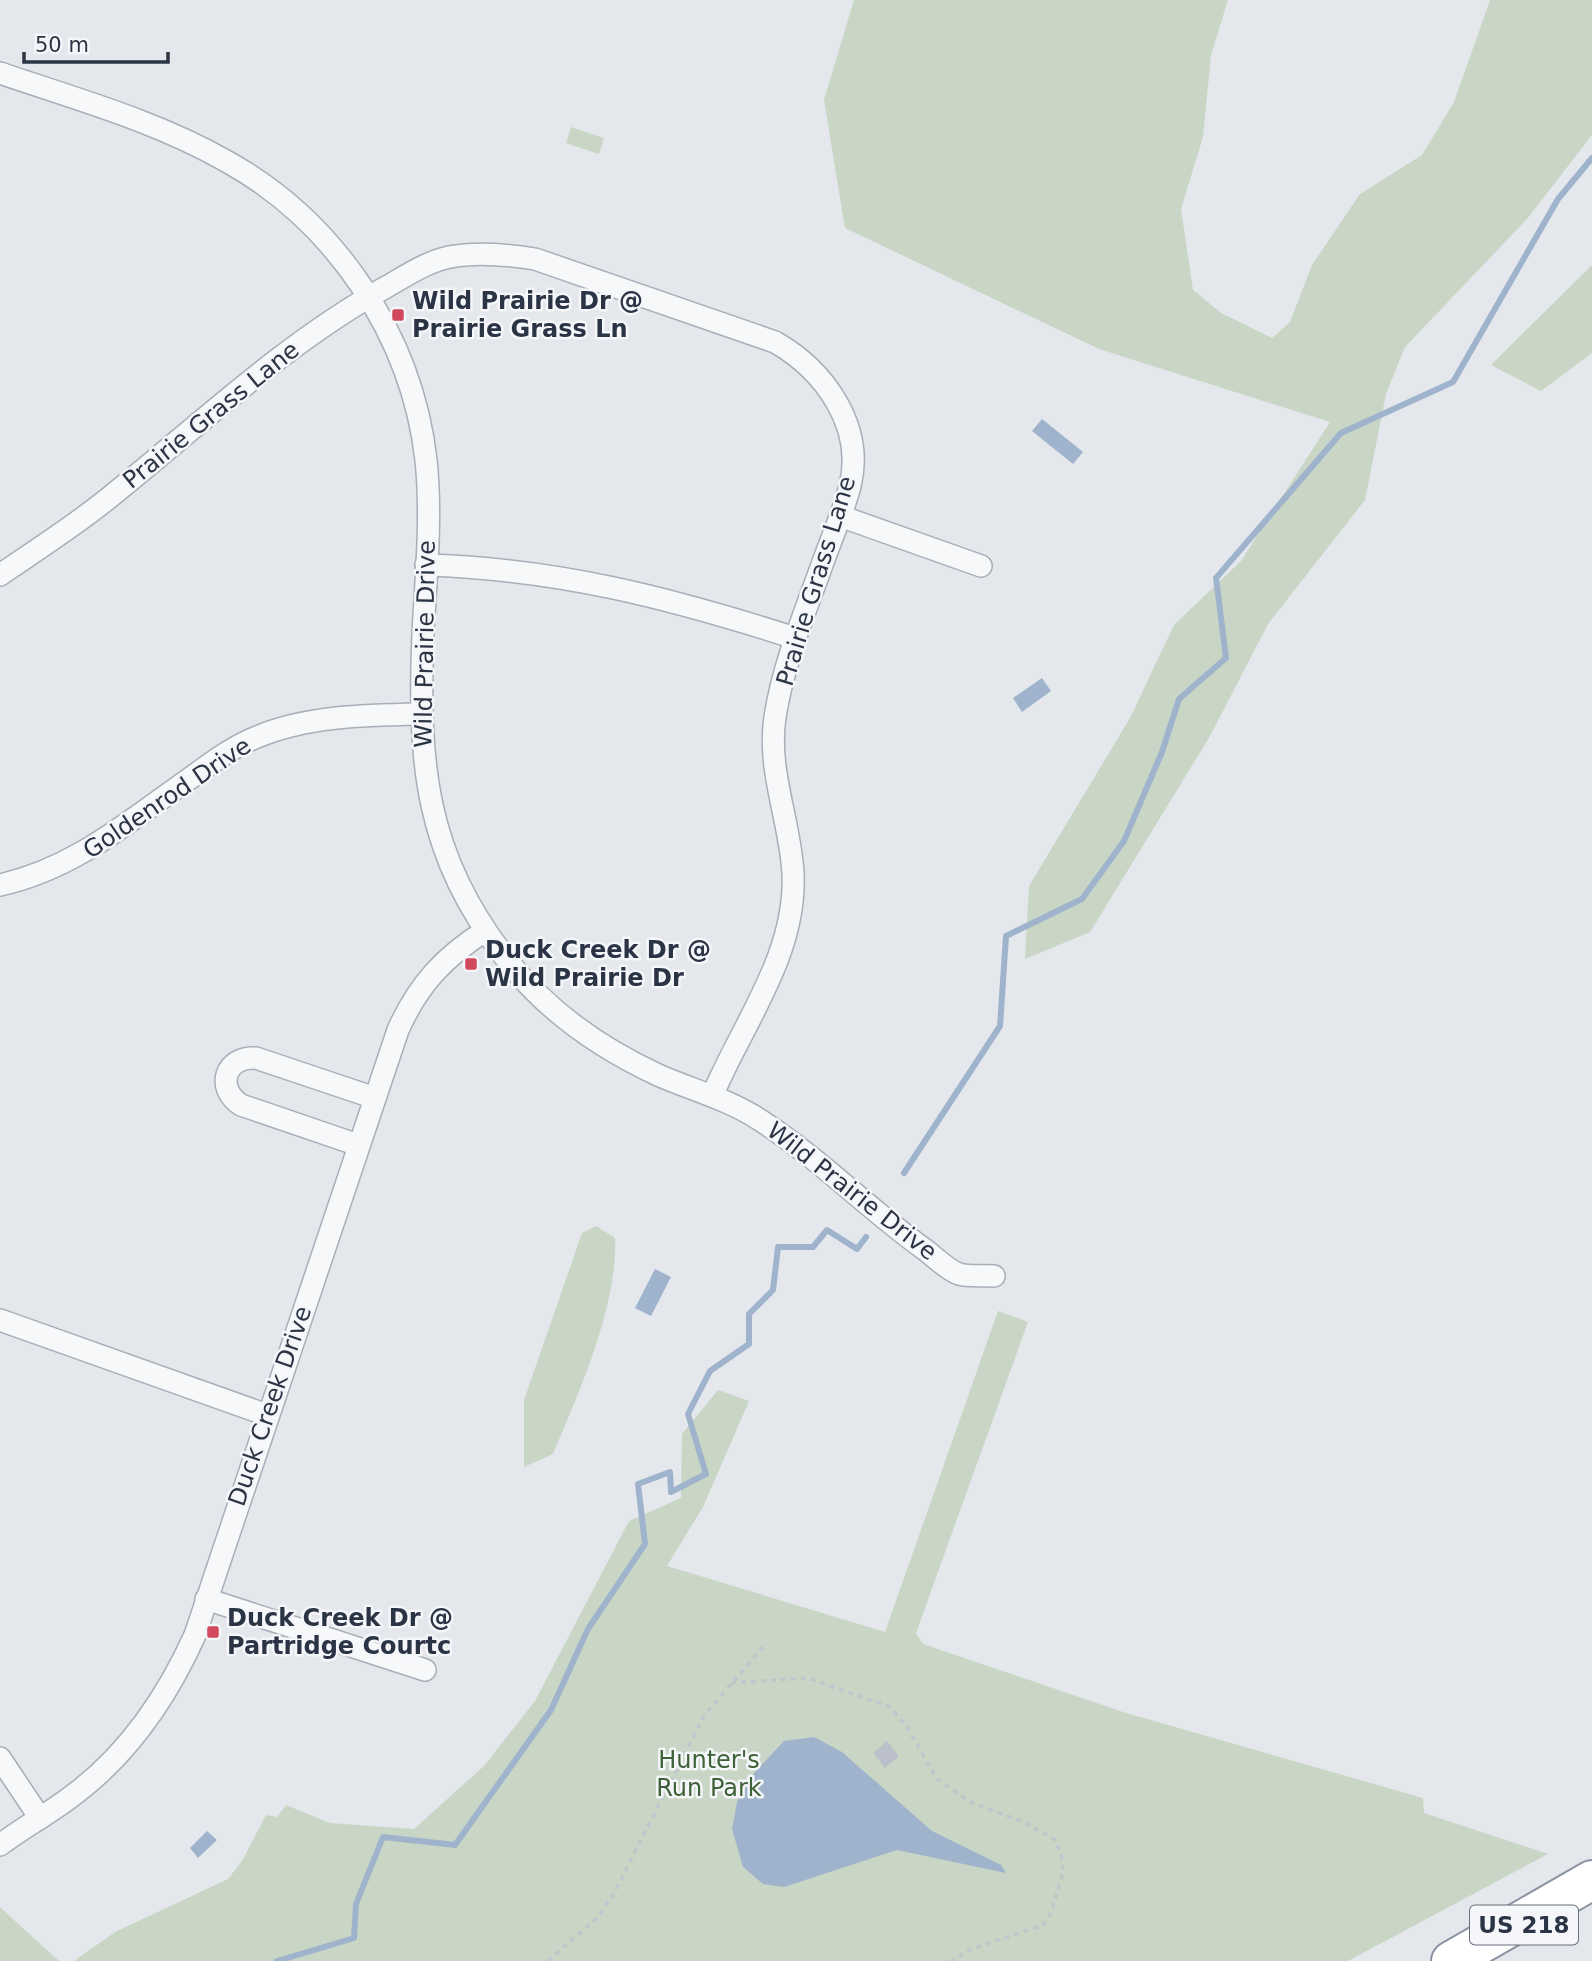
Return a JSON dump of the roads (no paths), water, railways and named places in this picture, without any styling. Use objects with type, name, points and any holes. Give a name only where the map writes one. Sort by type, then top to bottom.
[{"type":"highway","points":[[1454,1961],[1592,1880]]},
{"type":"highway","name":"US 218","points":[[1454,1961],[1592,1888]]},
{"type":"street","name":"Wild Prairie Drive","points":[[0,72],[128,117],[226,160],[293,207],[322,236],[369,296],[391,337],[418,415],[426,459],[426,565],[420,715],[422,757],[430,801],[442,844],[460,886],[485,931],[541,997],[585,1034],[653,1072],[713,1094],[797,1145],[891,1225],[958,1274],[994,1276]]},
{"type":"street","name":"Prairie Grass Lane","points":[[0,576],[120,489],[251,377],[369,296],[427,265],[455,256],[513,255],[575,272],[775,342],[815,370],[842,410],[852,457],[851,484],[795,638],[775,718],[773,747],[776,780],[790,842],[792,904],[778,960],[713,1094]]},
{"type":"street","points":[[840,516],[981,566]]},
{"type":"street","points":[[426,565],[545,575],[609,585],[672,599],[795,638]]},
{"type":"street","name":"Goldenrod Drive","points":[[0,885],[51,871],[78,857],[220,757],[256,737],[296,724],[420,715]]},
{"type":"street","name":"Duck Creek Drive","points":[[0,1845],[104,1769],[139,1732],[180,1669],[374,1098],[411,1002],[428,976],[450,954],[485,931]]},
{"type":"street","points":[[358,1145],[241,1105],[230,1098],[225,1086],[226,1074],[232,1063],[244,1058],[256,1058],[374,1098]]},
{"type":"street","points":[[0,1320],[267,1415]]},
{"type":"street","points":[[206,1599],[425,1670]]},
{"type":"street","points":[[0,1758],[40,1818]]},
{"type":"water","points":[[1042,419],[1083,452],[1073,464],[1032,431]]},
{"type":"water","points":[[1042,678],[1051,691],[1022,712],[1013,698]]},
{"type":"water","points":[[655,1269],[671,1277],[651,1316],[635,1308]]},
{"type":"water","points":[[814,1737],[842,1752],[932,1831],[1001,1865],[1006,1873],[897,1850],[784,1887],[763,1884],[743,1867],[732,1829],[737,1802],[754,1773],[784,1741]]},
{"type":"water","points":[[207,1831],[217,1840],[198,1858],[190,1848]]},
{"type":"waterway","points":[[904,1173],[1000,1026],[1006,936],[1082,899],[1124,841],[1162,752],[1179,699],[1226,658],[1216,578],[1341,433],[1453,382],[1558,199],[1592,158]]},
{"type":"waterway","points":[[277,1961],[354,1938],[356,1904],[383,1837],[455,1845],[551,1710],[588,1629],[645,1544],[638,1484],[670,1472],[671,1492],[706,1474],[688,1414],[710,1371],[749,1344],[749,1314],[773,1290],[778,1247],[813,1247],[827,1230],[857,1249],[866,1237]]},
{"type":"place","name":"Wild Prairie Dr @ Prairie Grass Ln","points":[[398,315]]},
{"type":"place","name":"Duck Creek Dr @ Wild Prairie Dr","points":[[471,964]]},
{"type":"place","name":"Duck Creek Dr @ Partridge Courtc","points":[[213,1632]]},
{"type":"park label","name":"Hunter's Run Park","points":[[709,1774]]}]
